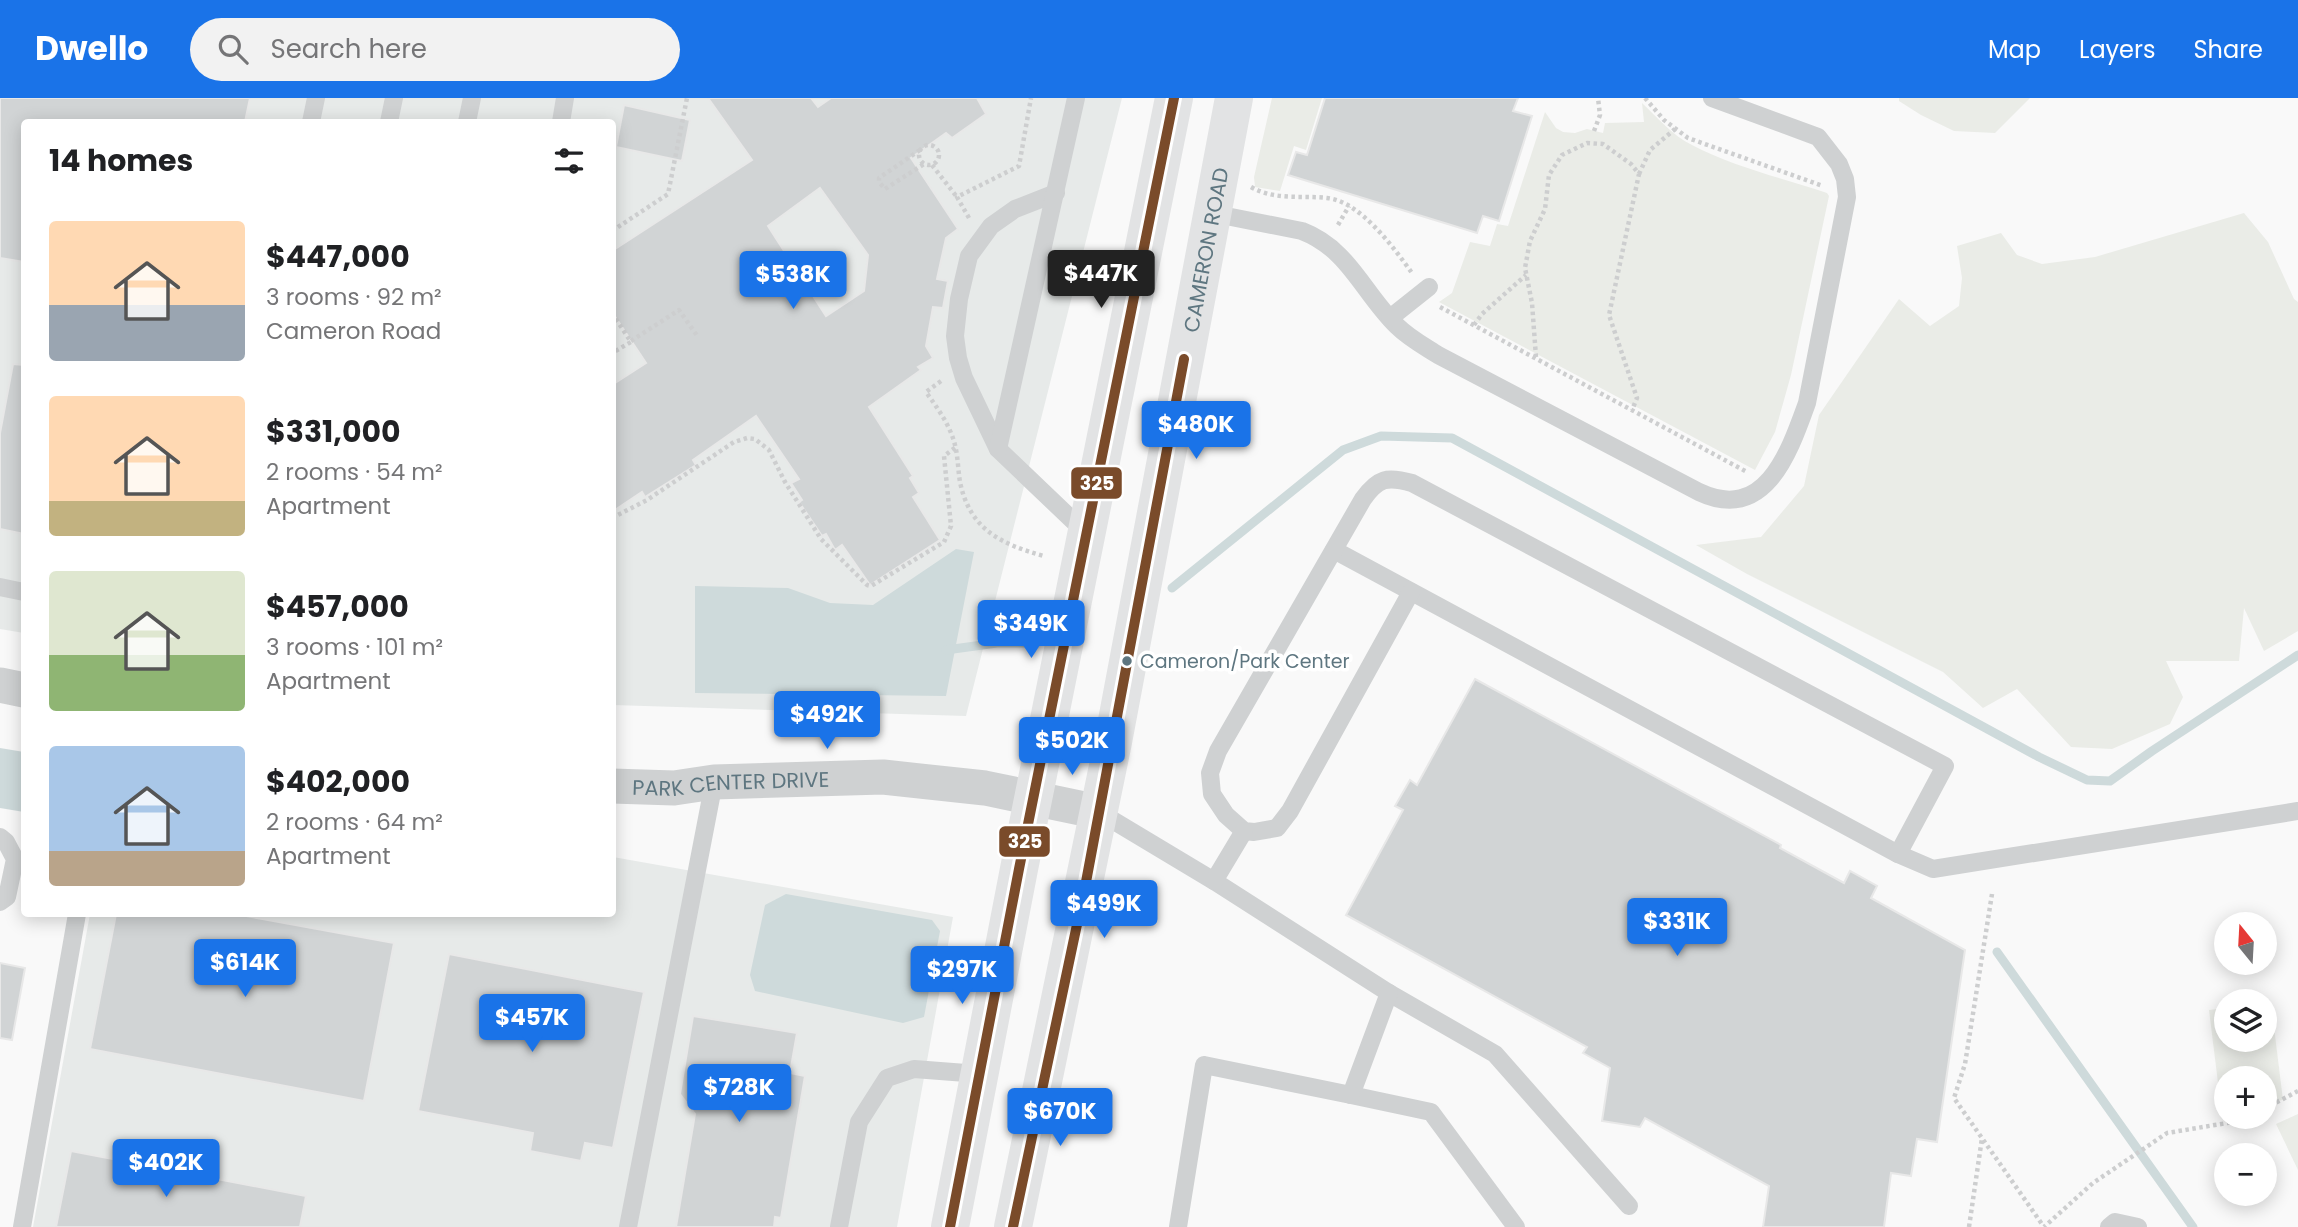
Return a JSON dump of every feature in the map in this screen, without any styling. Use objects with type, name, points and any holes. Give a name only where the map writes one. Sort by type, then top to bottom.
[{"type":"main road","points":[[950,1227],[1174,98]]},
{"type":"main road","name":"CAMERON ROAD","points":[[1013,1227],[1099,812],[1234,98]]},
{"type":"street","points":[[0,685],[21,689]]},
{"type":"street","name":"PARK CENTER DRIVE","points":[[616,786],[674,789],[714,782],[883,777],[985,789],[1099,812]]},
{"type":"lane","points":[[312,119],[316,98]]},
{"type":"lane","points":[[390,119],[394,98]]},
{"type":"lane","points":[[468,119],[472,98]]},
{"type":"lane","points":[[562,119],[565,98]]},
{"type":"lane","points":[[998,449],[1076,98]]},
{"type":"lane","points":[[1211,213],[1316,236],[1340,254],[1399,328],[1438,355],[1713,498],[1728,501],[1744,499],[1767,483],[1788,449],[1807,403],[1847,194],[1839,164],[1818,137],[1712,98]]},
{"type":"lane","points":[[1056,193],[1015,209],[991,226],[969,256],[961,288],[955,336],[958,358],[978,410],[998,449],[1087,534]]},
{"type":"lane","points":[[1390,318],[1427,289]]},
{"type":"lane","points":[[1411,592],[1290,811],[1277,828],[1244,831],[1226,815],[1212,794],[1210,773],[1218,751],[1363,499],[1374,484],[1394,478],[1412,483],[1945,766],[1898,854]]},
{"type":"lane","points":[[1334,550],[1898,854],[1933,869],[2298,811]]},
{"type":"lane","points":[[0,587],[21,591]]},
{"type":"lane","points":[[628,1227],[714,782]]},
{"type":"lane","points":[[1099,812],[1214,881],[1389,993],[1495,1054],[1629,1206]]},
{"type":"lane","points":[[1214,881],[1244,831]]},
{"type":"lane","points":[[0,837],[6,842],[15,859],[7,897],[0,902]]},
{"type":"lane","points":[[22,1227],[76,917]]},
{"type":"lane","points":[[1351,1095],[1389,993]]},
{"type":"lane","points":[[1178,1227],[1204,1065],[1431,1112],[1516,1227]]},
{"type":"lane","points":[[839,1227],[859,1122],[887,1078],[914,1069],[979,1073]]},
{"type":"lane","points":[[2109,1227],[2115,1222],[2138,1227]]},
{"type":"path","points":[[616,228],[668,194],[687,98]]},
{"type":"path","points":[[1594,131],[1600,115],[1598,98]]},
{"type":"path","points":[[1645,98],[1664,120],[1688,138],[1847,194]]},
{"type":"path","points":[[1632,410],[1637,398],[1608,315],[1639,174],[1650,150],[1675,129]]},
{"type":"path","points":[[1536,358],[1532,303],[1525,268],[1530,241],[1545,209],[1549,175],[1562,155],[1587,143],[1603,144],[1631,164],[1639,174]]},
{"type":"path","points":[[932,165],[939,158],[937,149],[928,145],[879,178],[878,183],[886,189],[924,164],[932,165],[957,197]]},
{"type":"path","points":[[920,150],[919,157],[924,164]]},
{"type":"path","points":[[1248,184],[1262,193],[1295,198],[1328,198],[1349,206],[1367,220],[1391,246],[1436,304],[1767,483]]},
{"type":"path","points":[[1338,225],[1349,206]]},
{"type":"path","points":[[1474,325],[1482,314],[1527,275]]},
{"type":"path","points":[[616,350],[679,310],[698,337]]},
{"type":"path","points":[[616,319],[631,341]]},
{"type":"path","points":[[616,516],[647,500],[734,442],[747,438],[755,439],[769,450],[785,482],[821,539],[871,586],[944,542],[951,526],[944,456],[956,447]]},
{"type":"path","points":[[1992,894],[1965,1064],[1954,1098],[2044,1227],[2093,1183],[2167,1133],[2214,1125]]},
{"type":"path","points":[[2277,1102],[2298,1091]]},
{"type":"path","points":[[1969,1227],[1982,1138]]},
{"type":"shaded area","points":[[0,98],[1122,98],[966,716],[616,705],[616,119],[21,119],[21,632],[0,629]]},
{"type":"shaded area","points":[[1272,98],[1322,98],[1306,150],[1294,146],[1280,191],[1255,187],[1254,177]]},
{"type":"shaded area","points":[[1899,98],[2030,98],[1995,133],[1954,131],[1921,115],[1899,101]]},
{"type":"shaded area","points":[[1642,103],[1672,132],[1692,145],[1724,160],[1827,193],[1829,196],[1791,375],[1775,432],[1755,470],[1439,302],[1452,293],[1470,242],[1490,246],[1497,224],[1508,226],[1545,112],[1556,128],[1563,132],[1575,133],[1587,129],[1603,133],[1605,123],[1644,122]]},
{"type":"shaded area","points":[[2244,213],[2268,242],[2294,299],[2298,302],[2298,631],[2264,651],[2244,608],[2239,661],[2166,661],[2183,697],[2170,724],[2112,749],[2071,747],[2017,689],[1983,708],[1943,672],[1747,574],[1696,545],[1761,537],[1804,486],[1819,415],[1899,299],[1930,326],[1959,306],[1962,278],[1957,246],[2001,233],[2017,255],[2042,264],[2095,257]]},
{"type":"shaded area","points":[[956,549],[974,552],[946,696],[695,693],[695,586],[788,588],[830,603],[873,605]]},
{"type":"shaded area","points":[[0,748],[21,752],[21,812],[0,808]]},
{"type":"shaded area","points":[[616,858],[953,917],[897,1227],[33,1227],[89,917],[616,917]]},
{"type":"shaded area","points":[[786,894],[932,920],[940,931],[924,1017],[903,1023],[755,991],[750,975],[765,905]]},
{"type":"shaded area","points":[[2214,1009],[2214,1050],[2209,1010]]},
{"type":"shaded area","points":[[2214,1052],[2277,1052],[2283,1100],[2277,1101],[2277,1066],[2216,1066]]},
{"type":"shaded area","points":[[2298,1114],[2298,1170],[2277,1126],[2277,1124]]},
{"type":"building","points":[[0,98],[250,98],[246,119],[21,119],[21,262],[0,258]]},
{"type":"building","points":[[708,98],[811,98],[818,107],[831,98],[977,98],[986,114],[952,138],[946,133],[911,158],[958,229],[946,238],[937,279],[948,281],[943,308],[933,307],[926,346],[933,358],[918,367],[921,370],[869,407],[913,476],[910,478],[919,493],[913,497],[940,540],[870,585],[842,545],[835,550],[826,534],[822,536],[799,502],[802,500],[791,483],[799,479],[756,416],[693,460],[696,465],[645,497],[642,492],[616,509],[616,382],[646,363],[616,318],[616,248],[752,160]],"holes":[[[820,188],[868,255],[864,291],[826,316],[768,226]]]},
{"type":"building","points":[[1325,98],[1518,98],[1513,111],[1532,116],[1499,221],[1483,216],[1477,233],[1288,175],[1296,152],[1307,155]]},
{"type":"building","points":[[624,105],[690,120],[682,161],[616,147]]},
{"type":"building","points":[[13,364],[21,365],[21,533],[0,529],[0,433]]},
{"type":"building","points":[[1475,679],[1781,845],[1780,848],[1844,883],[1850,871],[1877,886],[1871,898],[1965,950],[1937,1142],[1917,1139],[1911,1176],[1891,1173],[1884,1227],[1763,1227],[1769,1186],[1645,1118],[1640,1127],[1602,1121],[1610,1068],[1583,1053],[1587,1047],[1346,915],[1403,810],[1395,806],[1410,780],[1417,785]]},
{"type":"building","points":[[115,917],[251,917],[394,943],[364,1101],[90,1049]]},
{"type":"building","points":[[449,954],[644,992],[613,1148],[585,1143],[581,1161],[530,1151],[533,1133],[418,1111]]},
{"type":"building","points":[[0,963],[25,968],[12,1040],[0,1038]]},
{"type":"building","points":[[693,1016],[797,1033],[790,1073],[805,1076],[781,1218],[775,1217],[774,1227],[676,1227],[695,1114],[680,1094]]},
{"type":"building","points":[[71,1151],[306,1196],[300,1227],[56,1227]]},
{"type":"waterway","points":[[1172,588],[1343,450],[1381,436],[1452,438],[2039,757],[2087,780],[2110,781],[2298,655]]},
{"type":"waterway","points":[[946,650],[997,643],[1026,643]]},
{"type":"waterway","points":[[1997,952],[2193,1227]]},
{"type":"transit line","name":"325","points":[[950,1227],[1174,98]]},
{"type":"transit line","name":"325","points":[[1013,1227],[1086,882],[1184,359]]},
{"type":"place","name":"Cameron/Park Center","points":[[1127,661]]}]
